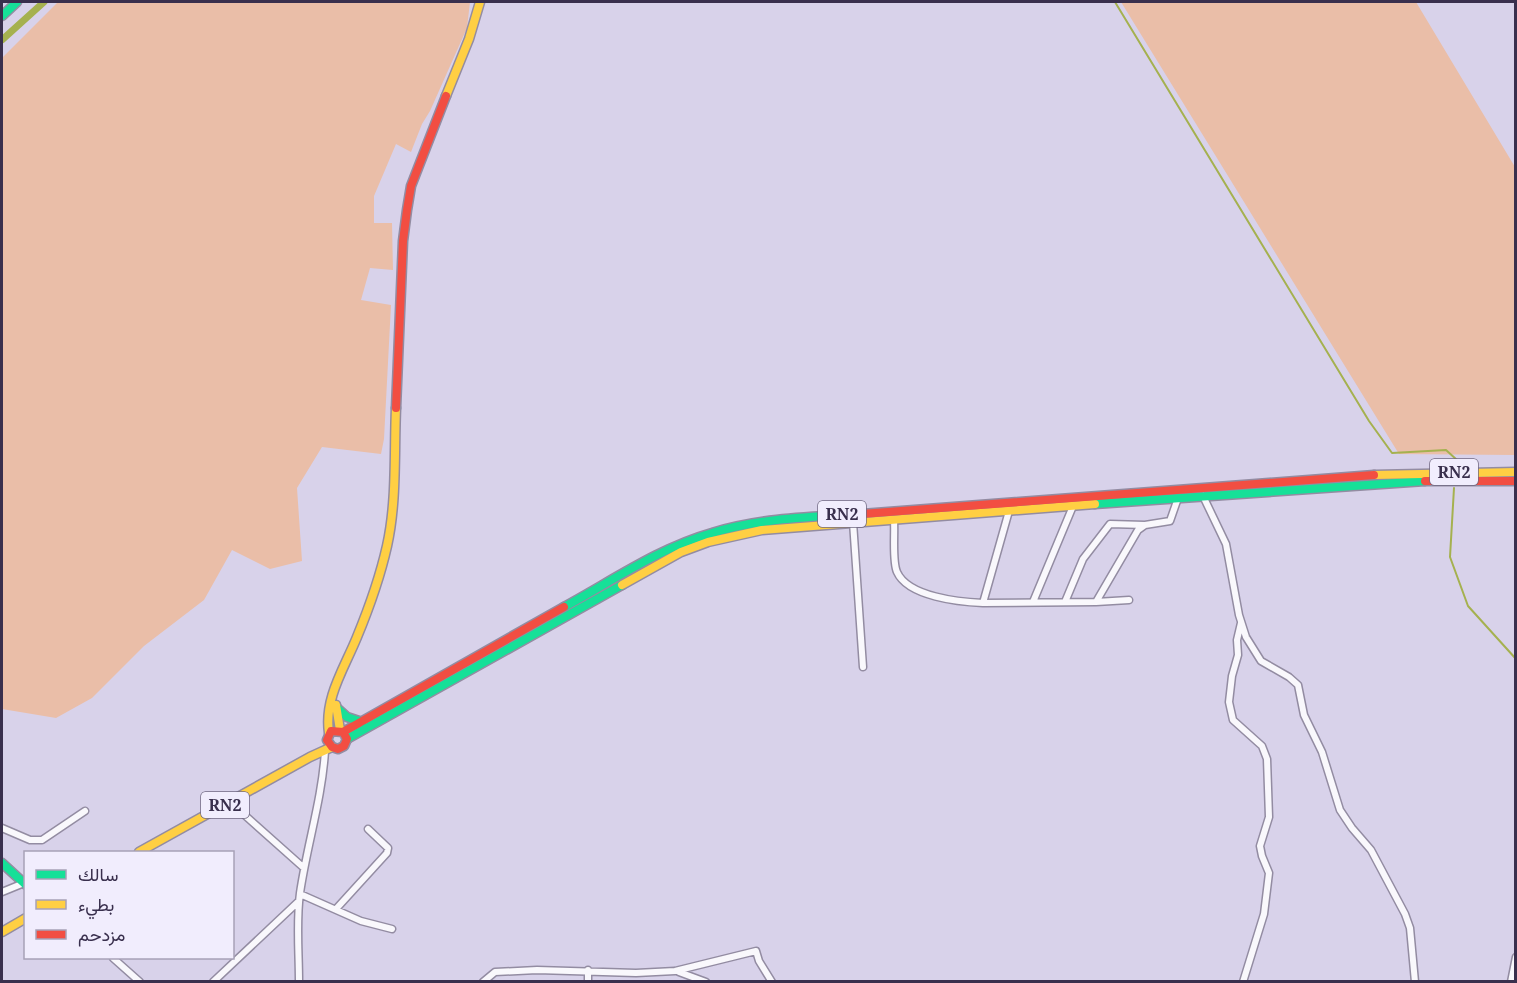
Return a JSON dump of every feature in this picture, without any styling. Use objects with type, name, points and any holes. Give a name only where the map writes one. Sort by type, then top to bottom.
[{"type":"main road","points":[[2,16],[17,2]]},
{"type":"main road","points":[[328,743],[327,710],[370,605],[383,565],[392,522],[403,241],[411,186],[469,39],[480,2]]},
{"type":"main road","name":"RN2","points":[[328,743],[341,748],[343,734],[362,722],[661,553],[717,529],[763,521],[1258,483],[1393,474],[1515,472]]},
{"type":"main road","name":"RN2","points":[[343,734],[681,552],[737,533],[853,522],[1424,481],[1515,481]]},
{"type":"main road","points":[[333,693],[343,734]]},
{"type":"main road","points":[[336,707],[347,717],[362,722]]},
{"type":"main road","name":"RN2","points":[[142,851],[310,757],[328,743],[334,730],[343,734]]},
{"type":"main road","points":[[3,868],[24,883]]},
{"type":"main road","points":[[2,932],[24,919]]},
{"type":"street","points":[[1203,496],[1226,544],[1241,622],[1252,649],[1261,661],[1289,677],[1298,685],[1303,711],[1323,753],[1340,810],[1371,850],[1405,914],[1410,928],[1415,981]]},
{"type":"street","points":[[1065,602],[1083,560],[1110,524],[1145,525],[1170,521],[1178,498]]},
{"type":"street","points":[[1034,602],[1073,506]]},
{"type":"street","points":[[983,603],[1009,511]]},
{"type":"street","points":[[894,520],[896,568],[901,578],[930,595],[962,602],[983,603],[1129,600]]},
{"type":"street","points":[[853,522],[863,667]]},
{"type":"street","points":[[1096,602],[1138,530],[1145,525]]},
{"type":"street","points":[[1241,622],[1237,640],[1238,655],[1230,686],[1231,714],[1235,723],[1265,752],[1269,817],[1260,846],[1269,873],[1267,895],[1260,927],[1243,981]]},
{"type":"street","points":[[299,981],[300,897],[328,743]]},
{"type":"street","points":[[230,802],[304,868]]},
{"type":"street","points":[[2,828],[38,841],[85,811]]},
{"type":"street","points":[[336,909],[387,853],[388,849],[385,844],[368,829]]},
{"type":"street","points":[[2,892],[24,884]]},
{"type":"street","points":[[300,897],[336,909],[361,921],[392,929]]},
{"type":"street","points":[[213,981],[300,897]]},
{"type":"street","points":[[483,981],[495,972],[537,969],[636,973],[675,971],[756,951],[759,961],[772,981]]},
{"type":"street","points":[[1511,981],[1515,957]]},
{"type":"street","points":[[115,959],[140,981]]},
{"type":"street","points":[[588,970],[588,981]]},
{"type":"street","points":[[675,971],[706,981]]},
{"type":"shaded area","points":[[58,2],[470,2],[467,28],[411,152],[396,144],[374,196],[374,223],[392,223],[393,270],[370,268],[361,300],[391,305],[384,439],[381,454],[322,447],[297,488],[302,561],[270,569],[232,550],[204,600],[144,646],[92,698],[56,718],[2,709],[2,58]]},
{"type":"shaded area","points":[[1121,2],[1416,2],[1515,167],[1515,455],[1399,454]]},
{"type":"waterway","points":[[2,40],[44,2]]},
{"type":"waterway","points":[[1115,2],[1369,421],[1392,453],[1446,450],[1457,460]]},
{"type":"waterway","points":[[1454,488],[1450,557],[1468,606],[1516,659]]},
{"type":"traffic: fast","points":[[2,16],[17,2]]},
{"type":"traffic: fast","points":[[1095,504],[1425,481]]},
{"type":"traffic: fast","points":[[564,607],[636,566],[692,539],[730,528],[767,521],[862,514]]},
{"type":"traffic: fast","points":[[347,739],[622,585]]},
{"type":"traffic: fast","points":[[336,707],[347,717],[362,722]]},
{"type":"traffic: fast","points":[[2,863],[24,883]]},
{"type":"traffic: slow","points":[[446,96],[469,39],[480,2]]},
{"type":"traffic: slow","points":[[329,733],[328,720],[332,696],[370,604],[387,546],[394,494],[396,408]]},
{"type":"traffic: slow","points":[[1374,475],[1516,472]]},
{"type":"traffic: slow","points":[[622,585],[681,552],[708,542],[762,530],[1095,504]]},
{"type":"traffic: slow","points":[[336,705],[340,730]]},
{"type":"traffic: slow","points":[[141,851],[332,747]]},
{"type":"traffic: slow","points":[[2,932],[24,919]]},
{"type":"traffic: jam","points":[[396,408],[403,241],[407,210],[411,186],[446,96]]},
{"type":"traffic: jam","points":[[862,514],[1374,475]]},
{"type":"traffic: jam","points":[[1425,481],[1516,481]]},
{"type":"traffic: jam","points":[[343,732],[347,739],[344,746],[338,749],[332,747],[327,740],[331,731],[343,732],[564,607]]}]
